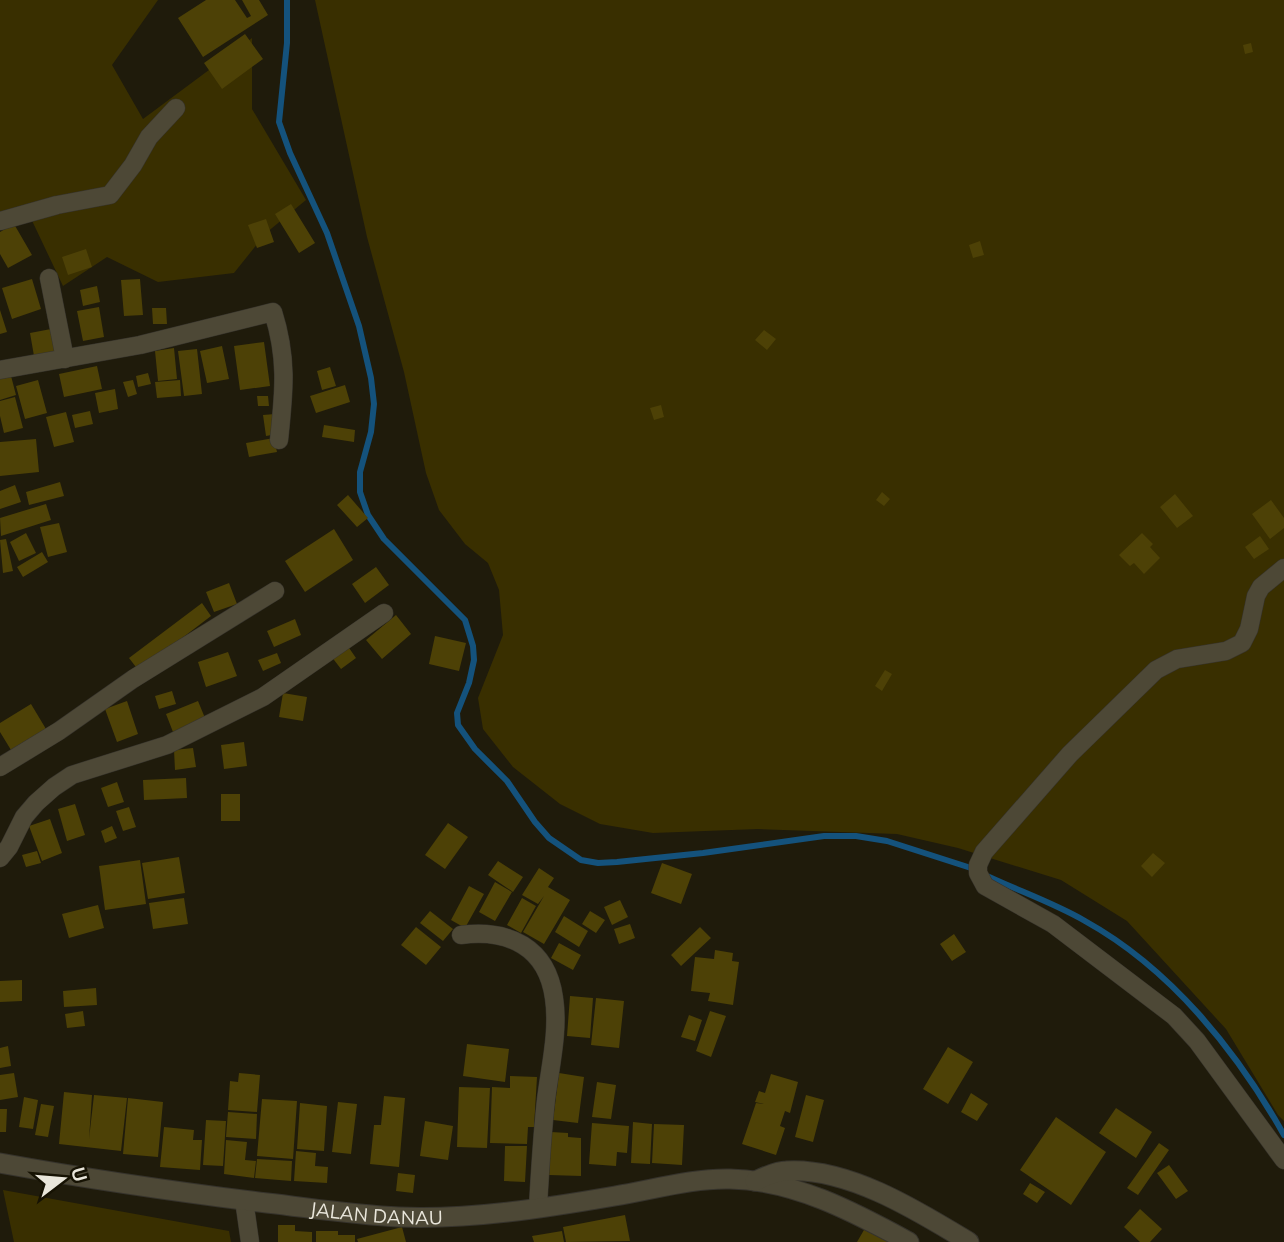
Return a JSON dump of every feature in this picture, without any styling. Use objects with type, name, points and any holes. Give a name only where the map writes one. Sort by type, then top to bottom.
[{"type":"street","points":[[0,221],[57,205],[110,195],[133,165],[149,137],[176,108]]},
{"type":"street","points":[[49,278],[65,359]]},
{"type":"street","points":[[0,370],[197,332],[273,312],[283,347],[284,362],[279,440]]},
{"type":"street","points":[[1284,568],[1261,587],[1256,596],[1249,629],[1242,643],[1226,651],[1177,659],[1156,670],[1070,754],[984,852],[978,865],[981,880],[991,891],[1053,924],[1174,1016],[1197,1041],[1284,1160]]},
{"type":"street","points":[[0,766],[59,731],[145,672],[275,591]]},
{"type":"street","points":[[0,858],[9,847],[24,817],[36,803],[72,775],[167,745],[263,696],[384,613]]},
{"type":"street","points":[[461,935],[485,932],[511,937],[531,950],[551,982],[555,1001],[554,1042],[542,1135],[538,1207]]},
{"type":"street","name":"JALAN DANAU","points":[[0,1163],[114,1184],[399,1217],[458,1217],[585,1202],[692,1183],[729,1179],[754,1181],[779,1185],[809,1195],[866,1219],[909,1242]]},
{"type":"street","name":"JALAN DANAU","points":[[754,1181],[783,1171],[818,1172],[906,1203],[969,1242]]},
{"type":"street","points":[[244,1200],[250,1242]]},
{"type":"shaded area","points":[[0,0],[158,0],[112,65],[143,119],[252,38],[252,109],[306,200],[266,233],[234,273],[158,282],[107,257],[63,286],[26,208],[0,214]]},
{"type":"shaded area","points":[[315,0],[1284,0],[1284,1121],[1226,1029],[1127,921],[1061,880],[958,848],[897,834],[758,829],[653,833],[600,824],[560,804],[513,767],[483,729],[478,698],[503,635],[499,590],[488,563],[465,544],[439,510],[426,473],[404,372],[367,237]]},
{"type":"shaded area","points":[[3,1190],[229,1231],[231,1242],[14,1242]]},
{"type":"building","points":[[206,0],[235,0],[247,18],[251,16],[242,0],[259,0],[268,15],[203,57],[178,18]]},
{"type":"building","points":[[245,34],[263,59],[222,89],[204,63]]},
{"type":"building","points":[[1251,43],[1253,52],[1245,54],[1243,45]]},
{"type":"building","points":[[291,204],[315,243],[299,253],[275,214]]},
{"type":"building","points":[[266,219],[274,242],[257,248],[248,225]]},
{"type":"building","points":[[14,224],[32,255],[8,268],[0,254],[0,232]]},
{"type":"building","points":[[980,241],[984,255],[973,258],[969,245]]},
{"type":"building","points":[[86,249],[92,267],[68,275],[62,257]]},
{"type":"building","points":[[32,279],[41,309],[12,319],[2,288]]},
{"type":"building","points":[[140,279],[143,315],[124,316],[121,280]]},
{"type":"building","points":[[97,286],[100,302],[83,306],[80,290]]},
{"type":"building","points":[[99,307],[104,337],[83,341],[77,311]]},
{"type":"building","points":[[152,308],[166,308],[167,324],[153,324]]},
{"type":"building","points":[[0,310],[7,332],[0,334]]},
{"type":"building","points":[[51,329],[56,352],[34,356],[30,333]]},
{"type":"building","points":[[764,330],[776,339],[767,350],[755,340]]},
{"type":"building","points":[[264,342],[270,386],[240,390],[234,346]]},
{"type":"building","points":[[222,346],[229,379],[207,383],[200,351]]},
{"type":"building","points":[[174,348],[177,379],[158,381],[155,351]]},
{"type":"building","points":[[197,349],[202,394],[184,396],[178,351]]},
{"type":"building","points":[[97,366],[102,389],[64,397],[59,374]]},
{"type":"building","points":[[330,367],[336,386],[322,390],[317,371]]},
{"type":"building","points":[[10,372],[16,395],[0,400],[0,375]]},
{"type":"building","points":[[148,373],[151,384],[138,387],[136,376]]},
{"type":"building","points":[[38,380],[47,413],[25,419],[16,386]]},
{"type":"building","points":[[133,380],[137,394],[128,397],[123,382]]},
{"type":"building","points":[[180,380],[181,396],[157,398],[155,382]]},
{"type":"building","points":[[345,385],[350,402],[316,413],[310,396]]},
{"type":"building","points":[[115,389],[118,409],[99,413],[95,393]]},
{"type":"building","points":[[257,396],[268,396],[269,406],[258,406]]},
{"type":"building","points":[[15,397],[23,428],[4,433],[0,401]]},
{"type":"building","points":[[661,405],[664,417],[654,420],[650,408]]},
{"type":"building","points":[[90,411],[93,424],[75,428],[72,415]]},
{"type":"building","points":[[66,412],[74,442],[54,447],[46,417]]},
{"type":"building","points":[[275,414],[277,434],[266,436],[263,415]]},
{"type":"building","points":[[324,425],[355,430],[354,442],[322,437]]},
{"type":"building","points":[[274,438],[277,452],[249,457],[246,443]]},
{"type":"building","points":[[36,439],[39,472],[0,476],[0,442]]},
{"type":"building","points":[[60,482],[64,496],[29,505],[26,492]]},
{"type":"building","points":[[15,485],[21,502],[0,509],[0,491]]},
{"type":"building","points":[[882,492],[890,499],[884,506],[876,500]]},
{"type":"building","points":[[1175,494],[1193,516],[1177,528],[1160,507]]},
{"type":"building","points":[[348,495],[368,518],[357,527],[337,505]]},
{"type":"building","points":[[1271,500],[1284,518],[1284,528],[1270,539],[1252,514]]},
{"type":"building","points":[[46,504],[51,520],[1,536],[0,518]]},
{"type":"building","points":[[59,523],[67,552],[48,557],[40,527]]},
{"type":"building","points":[[334,529],[353,560],[305,592],[285,561]]},
{"type":"building","points":[[26,533],[36,553],[19,561],[10,542]]},
{"type":"building","points":[[1142,533],[1153,544],[1150,547],[1160,558],[1144,574],[1134,563],[1130,566],[1119,555]]},
{"type":"building","points":[[1260,536],[1269,549],[1254,559],[1245,547]]},
{"type":"building","points":[[6,539],[13,571],[3,573],[0,540]]},
{"type":"building","points":[[42,552],[48,562],[23,577],[17,567]]},
{"type":"building","points":[[376,567],[389,585],[365,603],[352,584]]},
{"type":"building","points":[[229,583],[237,604],[214,612],[206,592]]},
{"type":"building","points":[[202,603],[211,616],[139,671],[129,658]]},
{"type":"building","points":[[396,615],[411,634],[382,659],[366,640]]},
{"type":"building","points":[[295,619],[301,635],[274,647],[267,631]]},
{"type":"building","points":[[435,636],[466,643],[459,671],[429,664]]},
{"type":"building","points":[[347,645],[356,658],[341,669],[331,656]]},
{"type":"building","points":[[228,652],[237,676],[206,687],[198,662]]},
{"type":"building","points":[[277,653],[281,663],[263,671],[258,660]]},
{"type":"building","points":[[885,670],[892,674],[882,691],[875,686]]},
{"type":"building","points":[[172,691],[176,704],[159,709],[155,696]]},
{"type":"building","points":[[283,693],[307,697],[303,721],[279,717]]},
{"type":"building","points":[[127,701],[138,734],[117,742],[105,709]]},
{"type":"building","points":[[198,701],[205,718],[173,732],[166,714]]},
{"type":"building","points":[[31,704],[46,729],[11,750],[0,732],[0,723]]},
{"type":"building","points":[[244,742],[247,766],[224,769],[221,745]]},
{"type":"building","points":[[193,748],[196,767],[175,770],[174,750]]},
{"type":"building","points":[[186,778],[187,798],[144,800],[143,780]]},
{"type":"building","points":[[117,782],[124,802],[108,807],[101,788]]},
{"type":"building","points":[[221,794],[240,794],[240,821],[221,821]]},
{"type":"building","points":[[75,804],[85,835],[67,841],[58,809]]},
{"type":"building","points":[[129,807],[136,827],[123,831],[116,811]]},
{"type":"building","points":[[50,819],[62,853],[42,861],[29,826]]},
{"type":"building","points":[[448,823],[468,837],[445,869],[425,855]]},
{"type":"building","points":[[112,826],[117,838],[105,843],[101,831]]},
{"type":"building","points":[[37,851],[41,863],[26,867],[22,855]]},
{"type":"building","points":[[1153,853],[1165,863],[1152,877],[1141,866]]},
{"type":"building","points":[[179,857],[185,893],[148,899],[142,863]]},
{"type":"building","points":[[140,860],[146,904],[105,910],[99,866]]},
{"type":"building","points":[[498,861],[523,877],[513,892],[488,875]]},
{"type":"building","points":[[662,863],[692,874],[681,904],[651,893]]},
{"type":"building","points":[[539,868],[554,878],[548,887],[570,900],[544,944],[523,932],[544,896],[538,904],[522,895]]},
{"type":"building","points":[[495,882],[512,892],[495,921],[479,912]]},
{"type":"building","points":[[469,886],[484,894],[465,928],[451,920]]},
{"type":"building","points":[[184,898],[188,924],[153,929],[149,903]]},
{"type":"building","points":[[522,898],[536,906],[521,933],[507,925]]},
{"type":"building","points":[[620,900],[628,917],[612,925],[604,907]]},
{"type":"building","points":[[98,905],[104,928],[69,938],[62,914]]},
{"type":"building","points":[[430,911],[453,929],[443,941],[420,923]]},
{"type":"building","points":[[590,911],[605,920],[596,933],[582,924]]},
{"type":"building","points":[[564,916],[588,931],[579,947],[555,932]]},
{"type":"building","points":[[630,924],[635,938],[619,944],[614,929]]},
{"type":"building","points":[[416,927],[441,947],[426,965],[401,945]]},
{"type":"building","points":[[700,927],[711,938],[681,966],[671,955]]},
{"type":"building","points":[[954,934],[966,952],[952,961],[940,944]]},
{"type":"building","points":[[559,943],[581,955],[573,970],[551,958]]},
{"type":"building","points":[[715,950],[733,953],[732,961],[739,962],[733,1005],[708,1001],[710,993],[691,991],[695,957],[714,959]]},
{"type":"building","points":[[22,980],[22,1001],[0,1002],[0,981]]},
{"type":"building","points":[[96,988],[97,1005],[64,1007],[63,991]]},
{"type":"building","points":[[570,996],[593,998],[590,1038],[567,1036]]},
{"type":"building","points":[[596,998],[624,1001],[619,1048],[591,1045]]},
{"type":"building","points":[[83,1011],[85,1026],[67,1028],[65,1014]]},
{"type":"building","points":[[710,1011],[726,1016],[711,1057],[696,1051]]},
{"type":"building","points":[[689,1015],[702,1020],[695,1041],[681,1037]]},
{"type":"building","points":[[467,1044],[509,1049],[505,1082],[463,1076]]},
{"type":"building","points":[[8,1046],[11,1066],[0,1068],[0,1048]]},
{"type":"building","points":[[948,1047],[973,1062],[948,1104],[923,1089]]},
{"type":"building","points":[[14,1073],[18,1097],[0,1100],[0,1075]]},
{"type":"building","points":[[239,1073],[260,1075],[257,1112],[228,1110],[230,1081],[238,1082]]},
{"type":"building","points":[[559,1073],[584,1077],[578,1123],[553,1120]]},
{"type":"building","points":[[771,1074],[798,1082],[790,1113],[785,1111],[780,1126],[785,1128],[776,1155],[742,1144],[756,1103],[764,1104],[755,1102],[759,1091],[765,1093]]},
{"type":"building","points":[[510,1076],[537,1077],[534,1127],[528,1127],[527,1144],[490,1143],[492,1087],[510,1088]]},
{"type":"building","points":[[597,1082],[616,1085],[611,1119],[592,1117]]},
{"type":"building","points":[[459,1087],[490,1088],[487,1148],[457,1147]]},
{"type":"building","points":[[64,1092],[92,1095],[89,1139],[94,1095],[127,1098],[121,1151],[59,1144]]},
{"type":"building","points":[[971,1093],[988,1104],[977,1121],[961,1112]]},
{"type":"building","points":[[806,1095],[824,1100],[813,1142],[795,1137]]},
{"type":"building","points":[[384,1096],[405,1098],[399,1167],[370,1164],[374,1125],[381,1125]]},
{"type":"building","points":[[24,1097],[38,1100],[33,1129],[19,1127]]},
{"type":"building","points":[[128,1098],[163,1102],[158,1157],[123,1154]]},
{"type":"building","points":[[262,1099],[297,1101],[293,1159],[257,1156]]},
{"type":"building","points":[[338,1102],[357,1104],[351,1154],[332,1152]]},
{"type":"building","points":[[300,1103],[327,1106],[324,1151],[297,1149]]},
{"type":"building","points":[[41,1104],[54,1106],[48,1137],[35,1135]]},
{"type":"building","points":[[1116,1108],[1152,1132],[1136,1158],[1099,1133]]},
{"type":"building","points":[[0,1109],[7,1109],[6,1132],[0,1132]]},
{"type":"building","points":[[228,1112],[257,1114],[256,1139],[226,1137]]},
{"type":"building","points":[[1056,1117],[1106,1152],[1071,1205],[1020,1170]]},
{"type":"building","points":[[206,1120],[226,1121],[223,1166],[203,1165]]},
{"type":"building","points":[[425,1121],[453,1126],[448,1160],[420,1156]]},
{"type":"building","points":[[633,1122],[652,1124],[650,1164],[631,1163]]},
{"type":"building","points":[[592,1123],[629,1126],[627,1153],[617,1152],[616,1166],[589,1164]]},
{"type":"building","points":[[654,1124],[684,1125],[682,1165],[652,1163]]},
{"type":"building","points":[[164,1127],[194,1130],[193,1140],[202,1140],[200,1170],[160,1167]]},
{"type":"building","points":[[551,1132],[568,1133],[568,1137],[581,1138],[581,1176],[549,1175]]},
{"type":"building","points":[[226,1140],[247,1142],[245,1160],[256,1161],[254,1178],[224,1174]]},
{"type":"building","points":[[1159,1143],[1169,1150],[1138,1195],[1127,1188]]},
{"type":"building","points":[[505,1146],[527,1146],[525,1182],[504,1181]]},
{"type":"building","points":[[296,1151],[316,1153],[315,1166],[328,1167],[327,1183],[294,1181]]},
{"type":"building","points":[[257,1159],[292,1161],[291,1181],[255,1178]]},
{"type":"building","points":[[1169,1165],[1188,1191],[1176,1199],[1157,1173]]},
{"type":"building","points":[[398,1173],[415,1175],[413,1193],[396,1191]]},
{"type":"building","points":[[1030,1183],[1045,1192],[1037,1203],[1023,1194]]},
{"type":"building","points":[[1140,1209],[1162,1229],[1150,1242],[1140,1242],[1124,1227]]},
{"type":"building","points":[[625,1215],[630,1241],[566,1242],[563,1227]]},
{"type":"building","points":[[868,1223],[901,1242],[857,1242]]},
{"type":"building","points":[[278,1225],[295,1225],[295,1231],[312,1232],[312,1242],[278,1242]]},
{"type":"building","points":[[402,1227],[406,1242],[358,1242],[357,1239]]},
{"type":"building","points":[[316,1231],[338,1231],[338,1235],[355,1235],[355,1242],[316,1242]]},
{"type":"building","points":[[562,1231],[564,1242],[534,1242],[532,1236]]},
{"type":"waterway","points":[[287,0],[287,43],[279,122],[290,153],[327,233],[359,326],[371,378],[374,404],[371,432],[360,472],[360,492],[368,515],[384,539],[465,620],[474,660],[469,683],[457,713],[458,725],[475,749],[507,781],[549,838],[581,860],[617,862],[824,836],[856,836],[887,841],[971,868]]},
{"type":"waterway","points":[[987,876],[1073,915],[1116,940],[1145,962],[1173,987],[1223,1043],[1284,1135]]}]
